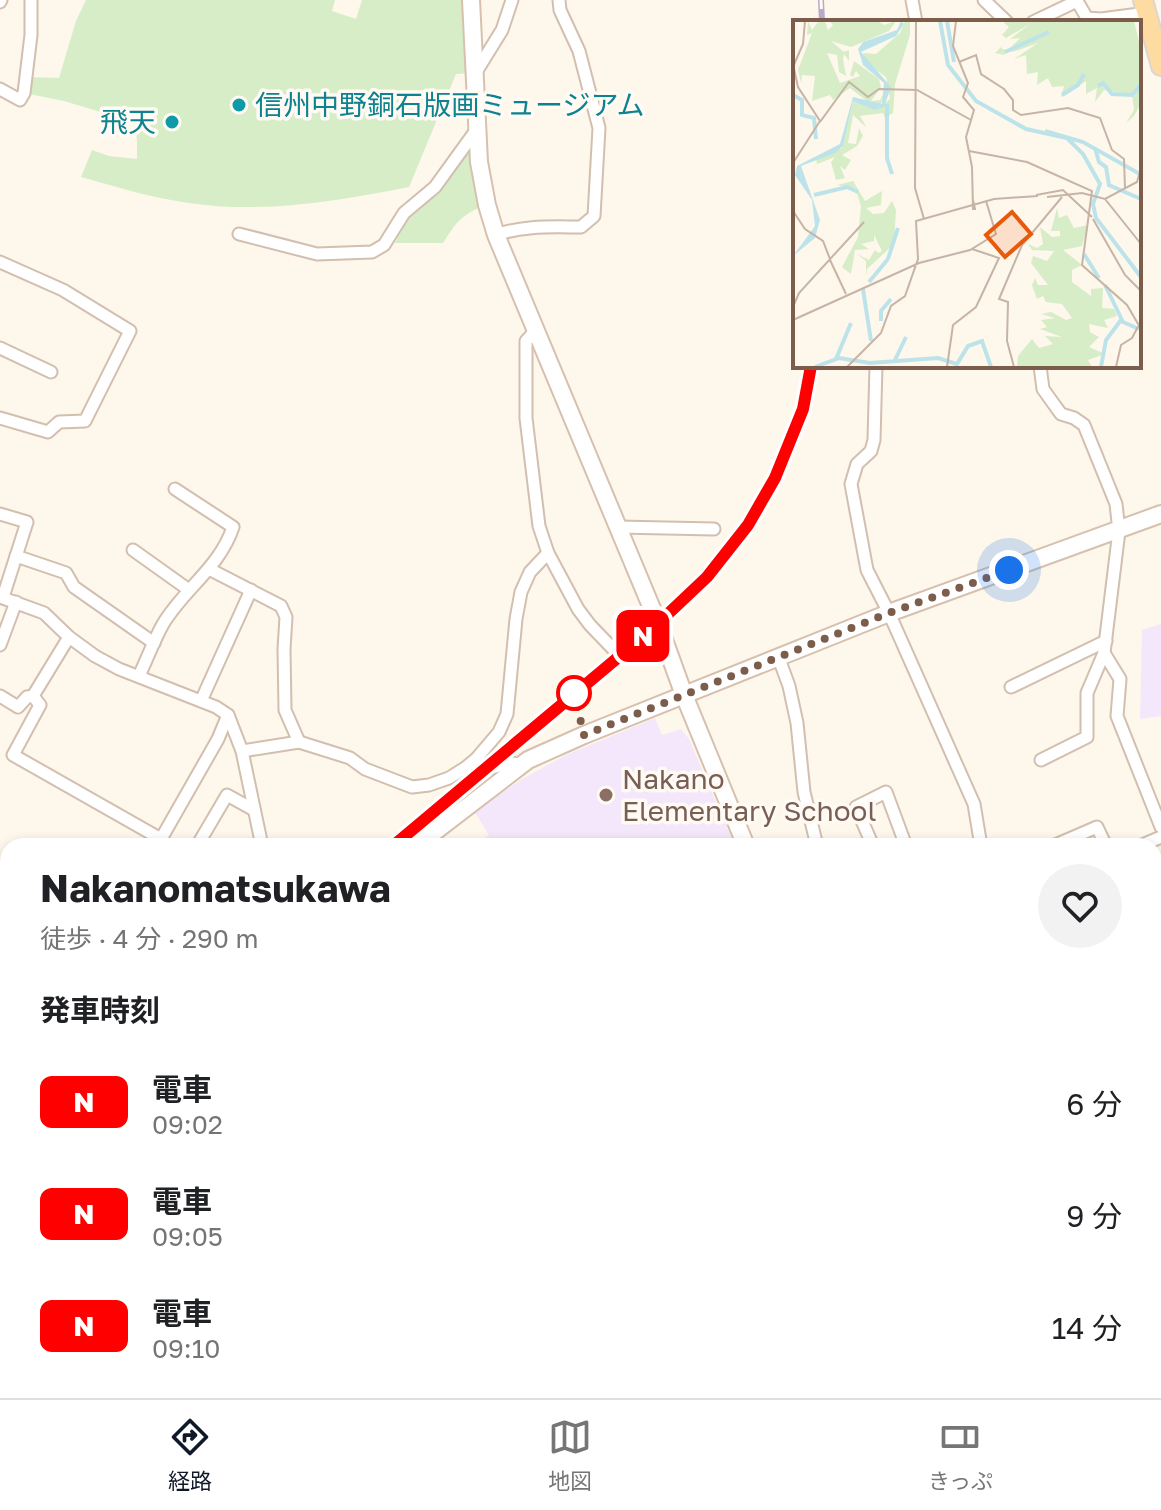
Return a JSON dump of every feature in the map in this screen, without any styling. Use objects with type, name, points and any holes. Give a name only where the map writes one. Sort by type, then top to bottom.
[{"type":"main road","points":[[1145,6],[1161,66]]},
{"type":"street","points":[[0,89],[20,100],[24,93],[31,35],[31,0]]},
{"type":"street","points":[[471,0],[479,162],[496,235],[658,623],[743,838]]},
{"type":"street","points":[[476,73],[502,30],[512,0]]},
{"type":"street","points":[[496,235],[524,228],[581,227],[594,216],[599,128],[579,51],[560,10],[559,0]]},
{"type":"street","points":[[912,0],[916,20]]},
{"type":"street","points":[[984,0],[1005,20]]},
{"type":"street","points":[[1037,20],[1077,1],[1087,18],[1101,19],[1145,6]]},
{"type":"street","points":[[239,234],[317,254],[372,252],[384,245],[404,213],[435,187],[477,128]]},
{"type":"street","points":[[0,262],[63,290],[130,331],[85,421],[59,422],[48,432],[0,418]]},
{"type":"street","points":[[536,330],[526,341],[526,418],[539,526],[548,553],[578,609],[615,651]]},
{"type":"street","points":[[0,348],[51,372]]},
{"type":"street","points":[[876,368],[874,440],[871,451],[857,464],[851,484],[867,570],[974,804],[980,838]]},
{"type":"street","points":[[1040,368],[1043,389],[1061,414],[1084,425],[1116,504],[1119,531],[1105,647],[1087,693],[1087,737],[1041,760]]},
{"type":"street","points":[[139,676],[164,624],[209,569],[227,543],[233,527],[175,489]]},
{"type":"street","points":[[0,514],[27,522],[1,597],[44,613],[69,637],[119,669],[216,707],[228,715],[242,751],[260,838]]},
{"type":"street","points":[[426,838],[520,764],[584,735],[889,613],[1161,514]]},
{"type":"street","points":[[618,527],[714,529]]},
{"type":"street","points":[[133,550],[189,590]]},
{"type":"street","points":[[242,751],[299,742],[350,758],[365,769],[412,787],[449,778],[476,759],[499,732],[507,714],[521,592],[530,572],[548,553]]},
{"type":"street","points":[[16,556],[66,573],[74,587],[154,643]]},
{"type":"street","points":[[209,569],[281,606],[286,617],[285,710],[299,742]]},
{"type":"street","points":[[201,701],[251,590]]},
{"type":"street","points":[[0,645],[16,602]]},
{"type":"street","points":[[0,696],[18,707],[27,697],[33,696],[69,637]]},
{"type":"street","points":[[1011,687],[1105,647]]},
{"type":"street","points":[[1105,647],[1120,679],[1117,716],[1161,827]]},
{"type":"street","points":[[778,656],[797,723],[804,792],[815,838]]},
{"type":"street","points":[[33,696],[40,705],[13,755],[159,838]]},
{"type":"street","points":[[162,838],[218,739],[228,715]]},
{"type":"street","points":[[476,759],[491,768],[520,764]]},
{"type":"street","points":[[870,838],[856,807],[886,792],[903,838]]},
{"type":"street","points":[[202,838],[227,795],[254,810]]},
{"type":"street","points":[[1072,838],[1097,827],[1102,838]]},
{"type":"shaded area","points":[[1161,624],[1161,716],[1140,719],[1142,630]]},
{"type":"shaded area","name":"Nakano Elementary School","points":[[655,718],[662,735],[681,729],[689,739],[732,838],[485,838],[489,835],[474,811],[566,755]]},
{"type":"green space","points":[[86,0],[335,0],[332,11],[356,19],[362,0],[471,0],[476,73],[456,74],[409,187],[327,201],[272,206],[217,206],[175,201],[81,177],[92,150],[109,156],[137,159],[134,122],[64,101],[24,93],[27,77],[59,78],[76,21]]},
{"type":"green space","points":[[468,153],[478,208],[458,222],[443,243],[395,243],[409,217],[439,190]]},
{"type":"railway","points":[[821,0],[822,20]]},
{"type":"railway","points":[[403,838],[652,629],[707,577],[748,525],[775,478],[803,409],[811,368]]},
{"type":"train","name":"N","points":[[402,838],[652,629],[707,577],[748,525],[775,478],[803,409],[811,368]]},
{"type":"place","name":"信州中野銅石版画ミュージアム","points":[[239,105]]},
{"type":"place","name":"飛天","points":[[172,122]]},
{"type":"place","name":"Nakano Elementary School","points":[[606,795]]},
{"type":"route","points":[[574,693],[584,735],[778,656],[1009,570]]}]
